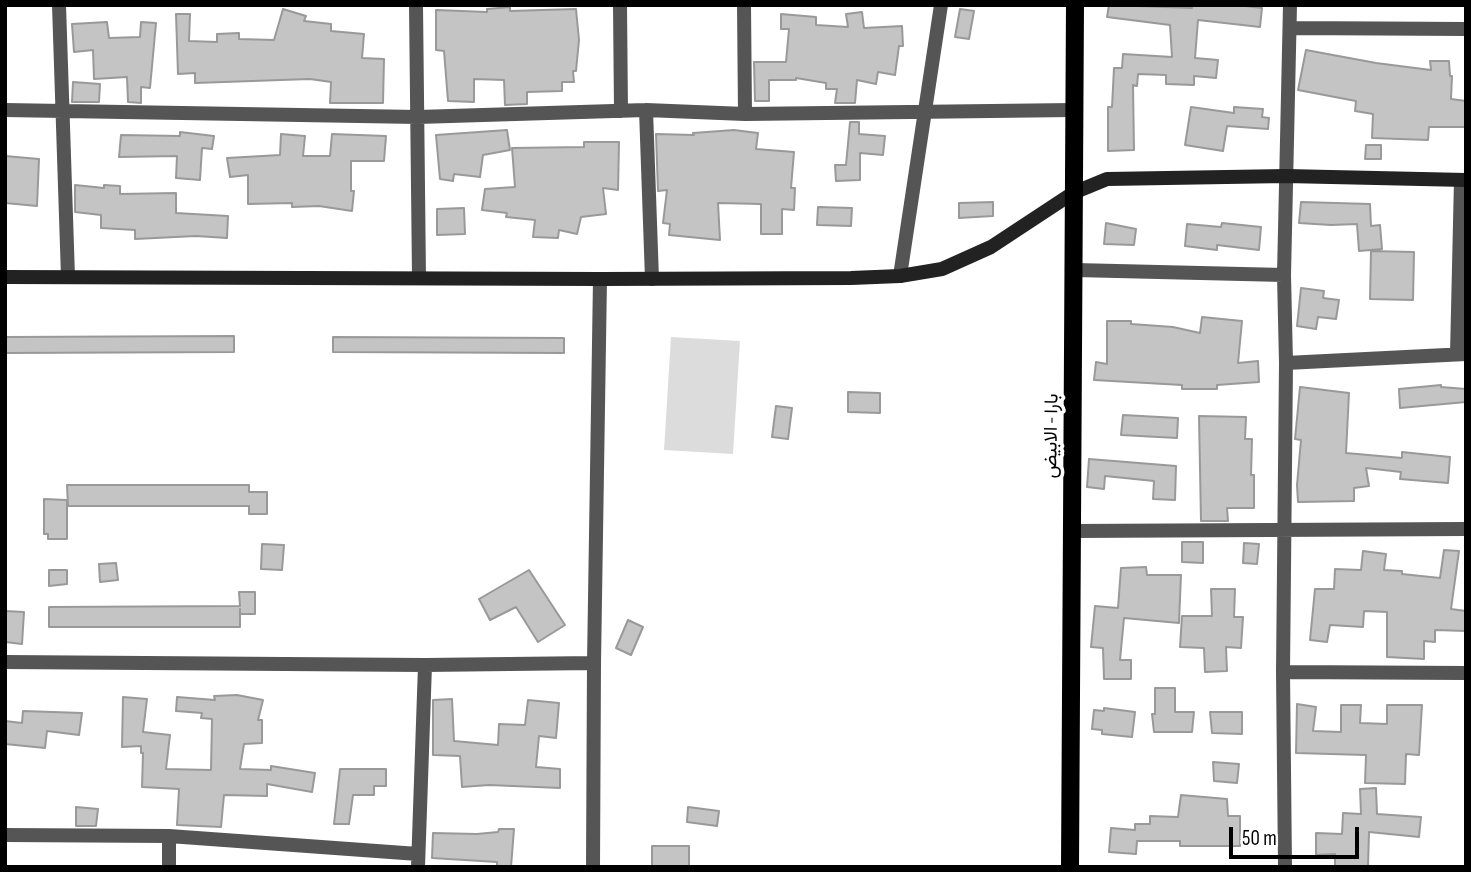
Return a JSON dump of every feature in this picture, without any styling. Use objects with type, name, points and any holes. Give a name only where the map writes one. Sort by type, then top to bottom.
[{"type":"main road","name":"بارا - الابيض","points":[[1070,867],[1075,5]]},
{"type":"street","points":[[59,5],[68,276]]},
{"type":"street","points":[[416,5],[419,278]]},
{"type":"street","points":[[620,5],[621,111]]},
{"type":"street","points":[[744,5],[745,114]]},
{"type":"street","points":[[900,276],[941,5]]},
{"type":"street","points":[[1285,867],[1284,275],[1290,5]]},
{"type":"street","points":[[1290,29],[1466,29]]},
{"type":"street","points":[[5,110],[418,117],[646,110],[745,114],[1073,110]]},
{"type":"street","points":[[646,110],[652,278]]},
{"type":"street","points":[[5,277],[600,279],[900,276],[942,269],[991,247],[1073,193],[1107,179],[1286,176],[1463,180],[1461,354],[1286,363]]},
{"type":"street","points":[[1075,270],[1284,275]]},
{"type":"street","points":[[593,867],[600,279]]},
{"type":"street","points":[[1072,530],[1466,529]]},
{"type":"street","points":[[5,662],[425,665],[594,663]]},
{"type":"street","points":[[5,835],[169,836],[418,860],[425,665]]},
{"type":"street","points":[[1283,672],[1466,673]]},
{"type":"street","points":[[169,836],[169,867]]},
{"type":"shaded area","points":[[671,337],[740,341],[733,454],[664,450]]},
{"type":"building","points":[[1109,5],[1192,8],[1192,5],[1237,5],[1262,8],[1260,27],[1198,20],[1195,58],[1218,60],[1216,78],[1194,76],[1194,85],[1166,84],[1166,75],[1138,74],[1137,86],[1133,85],[1134,150],[1108,151],[1108,107],[1112,107],[1114,68],[1122,68],[1123,54],[1172,57],[1170,25],[1107,17]]},
{"type":"building","points":[[510,7],[510,11],[576,9],[579,40],[576,71],[573,71],[574,82],[562,82],[562,91],[527,92],[527,104],[505,105],[504,80],[474,79],[474,102],[448,101],[444,51],[436,50],[436,10],[487,12],[487,9]]},
{"type":"building","points":[[283,9],[306,16],[304,21],[331,24],[331,31],[364,34],[362,58],[384,59],[383,103],[330,103],[331,82],[310,79],[195,83],[195,73],[178,74],[176,14],[190,14],[189,41],[217,42],[217,34],[239,33],[239,39],[274,40]]},
{"type":"building","points":[[960,9],[974,11],[969,39],[955,37]]},
{"type":"building","points":[[862,12],[864,28],[902,26],[903,46],[899,46],[895,75],[878,72],[876,84],[857,80],[855,103],[835,103],[837,89],[826,89],[826,83],[796,78],[769,80],[769,101],[755,101],[754,62],[786,62],[789,29],[781,29],[781,14],[816,17],[816,25],[848,27],[846,14]]},
{"type":"building","points":[[107,22],[109,38],[140,37],[141,22],[156,23],[150,88],[141,87],[141,103],[128,102],[127,77],[94,79],[93,50],[74,52],[72,24]]},
{"type":"building","points":[[1306,50],[1431,70],[1430,61],[1449,61],[1452,76],[1451,99],[1466,101],[1466,127],[1429,127],[1428,140],[1372,138],[1373,114],[1355,111],[1356,101],[1298,90]]},
{"type":"building","points":[[73,82],[100,84],[99,102],[72,102]]},
{"type":"building","points":[[1191,107],[1234,113],[1234,107],[1263,109],[1262,117],[1269,118],[1268,129],[1227,126],[1223,151],[1185,145]]},
{"type":"building","points":[[850,122],[859,122],[859,134],[885,136],[883,155],[860,153],[860,180],[836,181],[835,165],[846,165]]},
{"type":"building","points":[[507,130],[510,150],[483,155],[480,177],[454,174],[453,181],[440,179],[436,135]]},
{"type":"building","points":[[734,130],[758,133],[756,149],[794,152],[791,188],[795,188],[794,210],[782,209],[782,234],[761,234],[761,204],[718,203],[720,240],[669,235],[670,224],[663,223],[667,190],[658,191],[656,134],[694,135],[693,133]]},
{"type":"building","points":[[180,132],[214,136],[212,149],[202,148],[200,180],[176,178],[177,156],[119,157],[121,135],[180,136]]},
{"type":"building","points":[[281,134],[305,136],[303,156],[330,156],[332,134],[386,136],[384,161],[351,161],[351,191],[354,191],[352,211],[319,206],[292,207],[292,203],[248,204],[248,175],[230,177],[227,158],[280,155]]},
{"type":"building","points":[[584,142],[619,142],[618,190],[603,188],[606,214],[581,217],[577,234],[559,230],[558,238],[533,237],[535,220],[506,217],[507,213],[482,210],[485,189],[515,187],[512,148],[584,147]]},
{"type":"building","points":[[1366,145],[1381,145],[1381,159],[1365,159]]},
{"type":"building","points":[[5,156],[39,159],[37,206],[5,203]]},
{"type":"building","points":[[75,185],[104,188],[104,185],[120,186],[120,194],[176,193],[176,213],[228,216],[227,238],[196,236],[135,239],[135,230],[101,228],[101,215],[75,212]]},
{"type":"building","points":[[993,202],[993,216],[959,218],[959,203]]},
{"type":"building","points":[[1301,202],[1370,204],[1371,226],[1380,225],[1382,249],[1359,251],[1357,224],[1299,223]]},
{"type":"building","points":[[818,207],[852,208],[851,226],[817,225]]},
{"type":"building","points":[[464,208],[465,234],[437,235],[437,209]]},
{"type":"building","points":[[1106,223],[1136,229],[1134,245],[1104,244]]},
{"type":"building","points":[[1222,223],[1261,227],[1259,250],[1217,245],[1217,250],[1185,246],[1187,224],[1221,227]]},
{"type":"building","points":[[1371,251],[1414,252],[1413,300],[1370,299]]},
{"type":"building","points":[[1301,288],[1324,291],[1323,298],[1339,300],[1336,319],[1318,317],[1316,329],[1297,326]]},
{"type":"building","points":[[1202,317],[1242,321],[1238,363],[1258,361],[1259,382],[1217,385],[1217,389],[1182,389],[1182,385],[1094,380],[1096,362],[1107,364],[1107,321],[1131,321],[1131,324],[1173,327],[1200,333]]},
{"type":"building","points":[[234,336],[234,352],[5,353],[5,337]]},
{"type":"building","points":[[333,337],[564,338],[564,353],[333,352]]},
{"type":"building","points":[[1441,385],[1466,389],[1466,402],[1400,408],[1399,389]]},
{"type":"building","points":[[1300,387],[1349,393],[1346,453],[1402,458],[1402,452],[1450,457],[1448,483],[1400,479],[1401,472],[1366,468],[1369,486],[1354,488],[1354,501],[1298,502],[1301,440],[1295,439]]},
{"type":"building","points":[[848,392],[880,393],[880,413],[848,412]]},
{"type":"building","points":[[776,406],[792,408],[788,439],[772,437]]},
{"type":"building","points":[[1123,415],[1178,418],[1177,438],[1121,435]]},
{"type":"building","points":[[1199,416],[1246,417],[1245,439],[1252,439],[1254,508],[1227,508],[1228,521],[1201,521]]},
{"type":"building","points":[[1089,459],[1176,466],[1175,500],[1153,499],[1154,481],[1105,476],[1104,489],[1087,487]]},
{"type":"building","points":[[67,485],[249,485],[249,492],[267,492],[267,514],[249,514],[249,506],[68,506]]},
{"type":"building","points":[[44,499],[67,500],[67,539],[48,539],[48,534],[44,534]]},
{"type":"building","points":[[1182,542],[1203,542],[1203,563],[1182,562]]},
{"type":"building","points":[[1244,543],[1259,544],[1257,564],[1243,563]]},
{"type":"building","points":[[262,544],[284,545],[282,570],[261,569]]},
{"type":"building","points":[[1444,550],[1459,551],[1451,609],[1466,611],[1466,631],[1435,630],[1435,642],[1424,641],[1424,659],[1387,657],[1387,612],[1364,611],[1363,627],[1330,625],[1327,642],[1310,640],[1315,589],[1334,589],[1335,569],[1361,570],[1363,551],[1386,554],[1384,570],[1440,578]]},
{"type":"building","points":[[116,563],[118,580],[100,582],[99,564]]},
{"type":"building","points":[[1146,567],[1147,575],[1181,575],[1179,623],[1124,618],[1120,660],[1131,660],[1131,679],[1104,679],[1103,648],[1091,647],[1095,606],[1118,608],[1121,568]]},
{"type":"building","points":[[49,570],[67,570],[67,584],[49,586]]},
{"type":"building","points":[[529,570],[565,625],[538,642],[516,607],[490,620],[479,599]]},
{"type":"building","points":[[1211,589],[1235,589],[1234,617],[1243,617],[1241,648],[1226,647],[1227,671],[1205,672],[1204,648],[1180,647],[1182,616],[1212,616]]},
{"type":"building","points":[[239,592],[255,592],[255,614],[240,614],[240,627],[49,627],[49,607],[240,606]]},
{"type":"building","points":[[5,611],[24,612],[22,644],[5,642]]},
{"type":"building","points":[[628,620],[643,627],[631,655],[616,648]]},
{"type":"building","points":[[1155,688],[1175,688],[1175,712],[1194,712],[1192,732],[1154,732],[1152,714],[1155,714]]},
{"type":"building","points":[[237,695],[263,700],[258,720],[262,720],[262,743],[244,744],[240,769],[271,770],[271,766],[315,773],[312,792],[267,784],[267,796],[224,795],[221,827],[177,825],[179,789],[142,787],[141,746],[122,747],[123,697],[147,699],[143,732],[170,735],[166,769],[211,770],[212,719],[201,718],[202,713],[176,711],[177,697],[215,700],[214,696]]},
{"type":"building","points":[[452,699],[454,741],[498,745],[499,724],[525,725],[528,700],[559,703],[556,738],[539,736],[536,767],[560,769],[560,788],[489,785],[462,787],[460,756],[433,755],[433,700]]},
{"type":"building","points":[[1297,704],[1316,707],[1313,731],[1341,732],[1341,705],[1361,705],[1360,723],[1387,724],[1387,705],[1422,705],[1419,755],[1406,754],[1405,784],[1365,783],[1366,755],[1296,753]]},
{"type":"building","points":[[1104,708],[1135,712],[1132,737],[1102,734],[1102,730],[1092,729],[1094,710],[1104,711]]},
{"type":"building","points":[[23,711],[82,713],[79,735],[47,731],[45,748],[5,744],[5,721],[22,723]]},
{"type":"building","points":[[1210,712],[1242,712],[1242,734],[1212,733]]},
{"type":"building","points":[[1213,762],[1239,764],[1237,783],[1214,781]]},
{"type":"building","points":[[340,769],[386,769],[386,786],[374,786],[374,795],[353,795],[349,824],[334,824]]},
{"type":"building","points":[[1376,788],[1377,814],[1421,817],[1419,837],[1369,832],[1368,867],[1335,867],[1335,854],[1316,855],[1316,833],[1342,834],[1343,813],[1361,814],[1360,789]]},
{"type":"building","points":[[1181,795],[1227,799],[1228,816],[1240,816],[1240,846],[1180,846],[1180,841],[1137,841],[1136,854],[1109,852],[1111,828],[1135,830],[1135,824],[1150,824],[1150,816],[1178,817]]},
{"type":"building","points":[[76,807],[98,809],[96,826],[76,826]]},
{"type":"building","points":[[688,807],[719,811],[717,826],[687,822]]},
{"type":"building","points":[[499,829],[514,829],[511,867],[497,867],[497,862],[432,858],[433,833],[477,834],[498,832]]},
{"type":"building","points":[[652,846],[689,846],[689,867],[652,867]]}]
